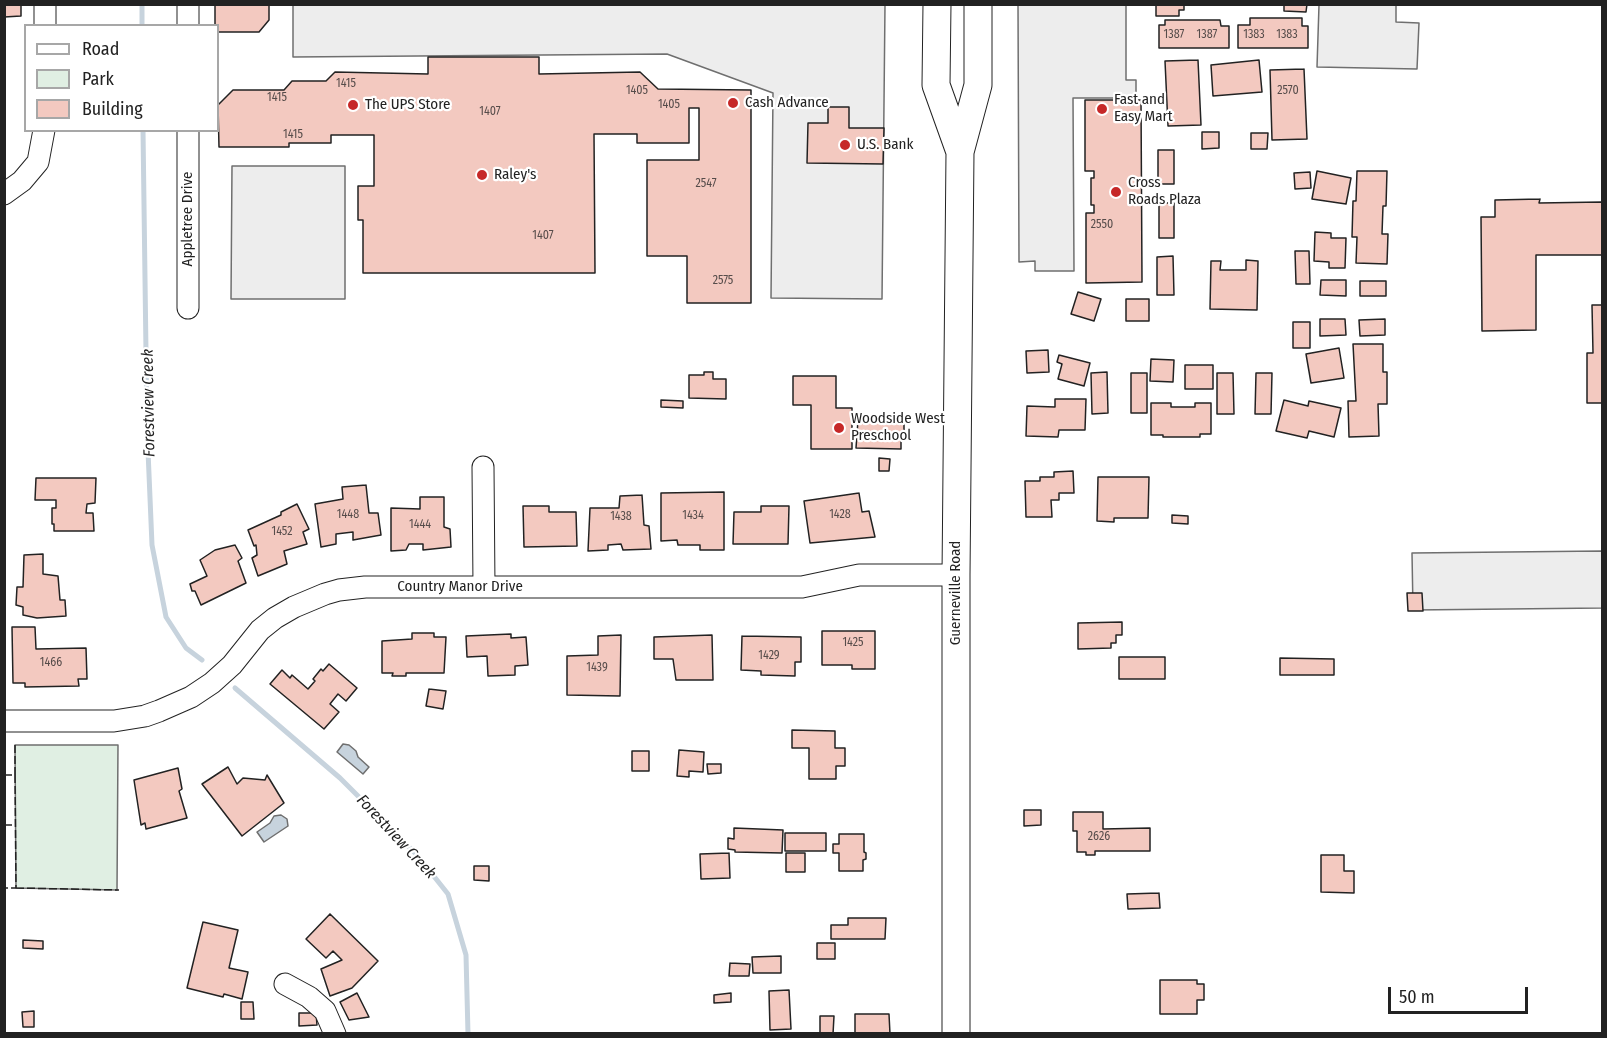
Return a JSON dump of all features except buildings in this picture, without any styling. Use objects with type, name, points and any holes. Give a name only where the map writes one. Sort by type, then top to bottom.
[{"type":"main road","name":"Guerneville Road","points":[[936,4],[936,85],[960,152]]},
{"type":"main road","name":"Guerneville Road","points":[[956,1034],[956,575],[960,152],[978,85],[978,4]]},
{"type":"street","points":[[45,4],[45,24]]},
{"type":"street","points":[[188,4],[188,24]]},
{"type":"street","points":[[4,194],[22,181],[38,162],[44,132]]},
{"type":"street","name":"Appletree Drive","points":[[188,132],[188,308]]},
{"type":"street","points":[[483,467],[484,587]]},
{"type":"street","name":"Country Manor Drive","points":[[4,721],[114,721],[145,716],[175,705],[191,697],[223,674],[260,630],[275,618],[325,594],[365,587],[802,587],[860,575],[956,575]]},
{"type":"street","points":[[285,984],[309,997],[325,1011],[335,1034]]},
{"type":"green space","points":[[15,745],[118,745],[117,890],[16,888]]},
{"type":"shaded area","points":[[293,5],[885,5],[882,299],[771,298],[773,93],[667,54],[293,57]]},
{"type":"shaded area","points":[[1018,5],[1126,5],[1126,80],[1136,80],[1136,98],[1073,98],[1074,271],[1035,271],[1035,261],[1019,262]]},
{"type":"shaded area","points":[[1319,5],[1396,5],[1396,22],[1419,23],[1417,69],[1317,67]]},
{"type":"shaded area","points":[[232,166],[345,166],[345,299],[231,299]]},
{"type":"shaded area","points":[[1602,551],[1602,608],[1413,610],[1412,553]]},
{"type":"shaded area","points":[[343,744],[349,745],[356,751],[358,757],[369,767],[363,774],[337,752]]},
{"type":"shaded area","points":[[281,815],[287,819],[288,826],[264,842],[257,832],[270,823],[274,816]]},
{"type":"waterway","name":"Forestview Creek","points":[[142,4],[142,24]]},
{"type":"waterway","name":"Forestview Creek","points":[[143,132],[147,427],[152,545],[166,617],[186,648],[202,660]]},
{"type":"waterway","name":"Forestview Creek","points":[[235,688],[340,778],[417,855],[448,894],[466,955],[468,1034]]},
{"type":"fence","points":[[15,745],[15,775]]},
{"type":"fence","points":[[4,775],[15,775],[16,888],[4,888]]},
{"type":"fence","points":[[4,825],[15,825]]},
{"type":"fence","points":[[16,888],[119,890]]},
{"type":"place","name":"Cash Advance","points":[[733,103]]},
{"type":"place","name":"The UPS Store","points":[[353,105]]},
{"type":"place","name":"Fast and Easy Mart","points":[[1102,109]]},
{"type":"place","name":"U.S. Bank","points":[[845,145]]},
{"type":"place","name":"Raley's","points":[[482,175]]},
{"type":"place","name":"Cross Roads Plaza","points":[[1116,192]]},
{"type":"place","name":"Woodside West Preschool","points":[[839,428]]}]
